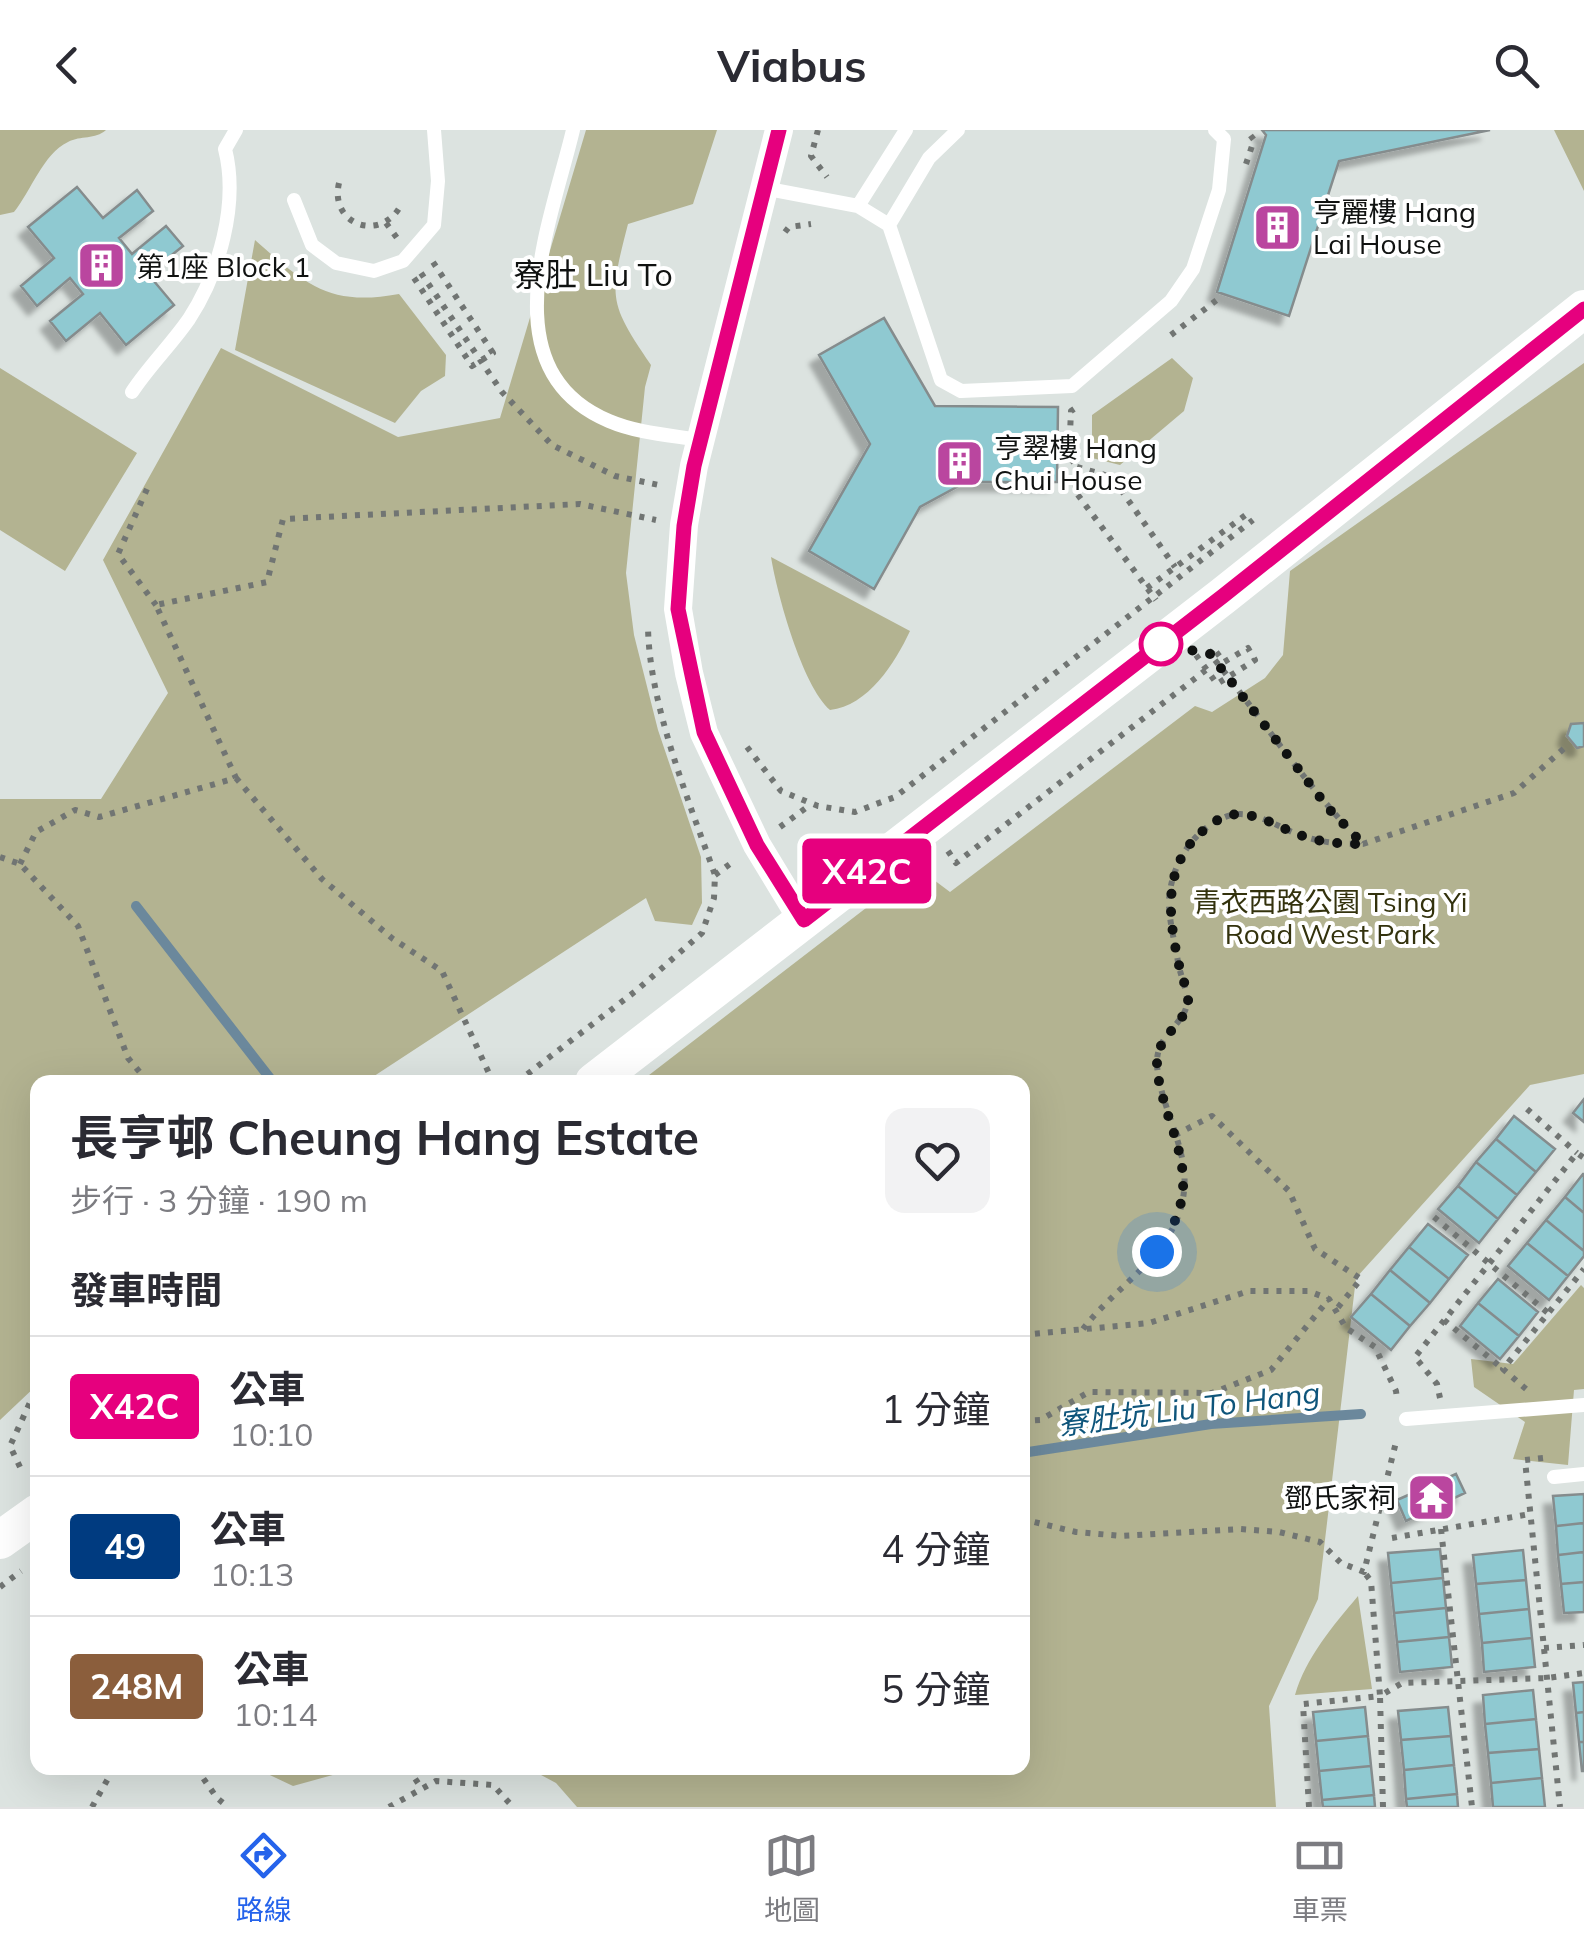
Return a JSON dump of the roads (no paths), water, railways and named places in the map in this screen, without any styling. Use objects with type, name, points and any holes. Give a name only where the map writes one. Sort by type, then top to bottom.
[{"type":"main road","points":[[603,1075],[1223,596],[1584,309]]},
{"type":"main road","points":[[0,1540],[30,1518]]},
{"type":"street","points":[[779,130],[700,440],[684,526],[678,609],[704,732],[757,845],[804,920]]},
{"type":"lane","points":[[132,392],[190,316],[211,276],[230,201],[231,173],[225,150],[236,130]]},
{"type":"lane","points":[[294,200],[312,244],[336,263],[374,271],[403,261],[434,225],[438,181],[434,130]]},
{"type":"lane","points":[[573,130],[535,302],[540,346],[549,369],[578,403],[595,415],[630,428],[700,440]]},
{"type":"lane","points":[[858,206],[906,130]]},
{"type":"lane","points":[[888,225],[929,158],[958,130]]},
{"type":"lane","points":[[763,188],[858,206],[888,225],[941,380],[961,391],[1072,386],[1171,301],[1194,268],[1220,190],[1224,139],[1216,130]]},
{"type":"lane","points":[[1402,1425],[1444,1416],[1584,1405]]},
{"type":"lane","points":[[1554,1476],[1584,1474]]},
{"type":"waterway","name":"寮肚坑 Liu To Hang","points":[[136,906],[268,1075]]},
{"type":"waterway","name":"寮肚坑 Liu To Hang","points":[[1030,1452],[1211,1424],[1361,1414]]},
{"type":"place","name":"亨麗樓 Hang Lai House","points":[[1278,227]]},
{"type":"place","name":"第1座 Block 1","points":[[101,266]]},
{"type":"place","name":"亨翠樓 Hang Chui House","points":[[959,463]]},
{"type":"place","name":"鄧氏家祠","points":[[1431,1497]]},
{"type":"district","name":"寮肚 Liu To","points":[[593,274]]},
{"type":"park label","name":"青衣西路公園 Tsing Yi Road West Park","points":[[1330,917]]}]
